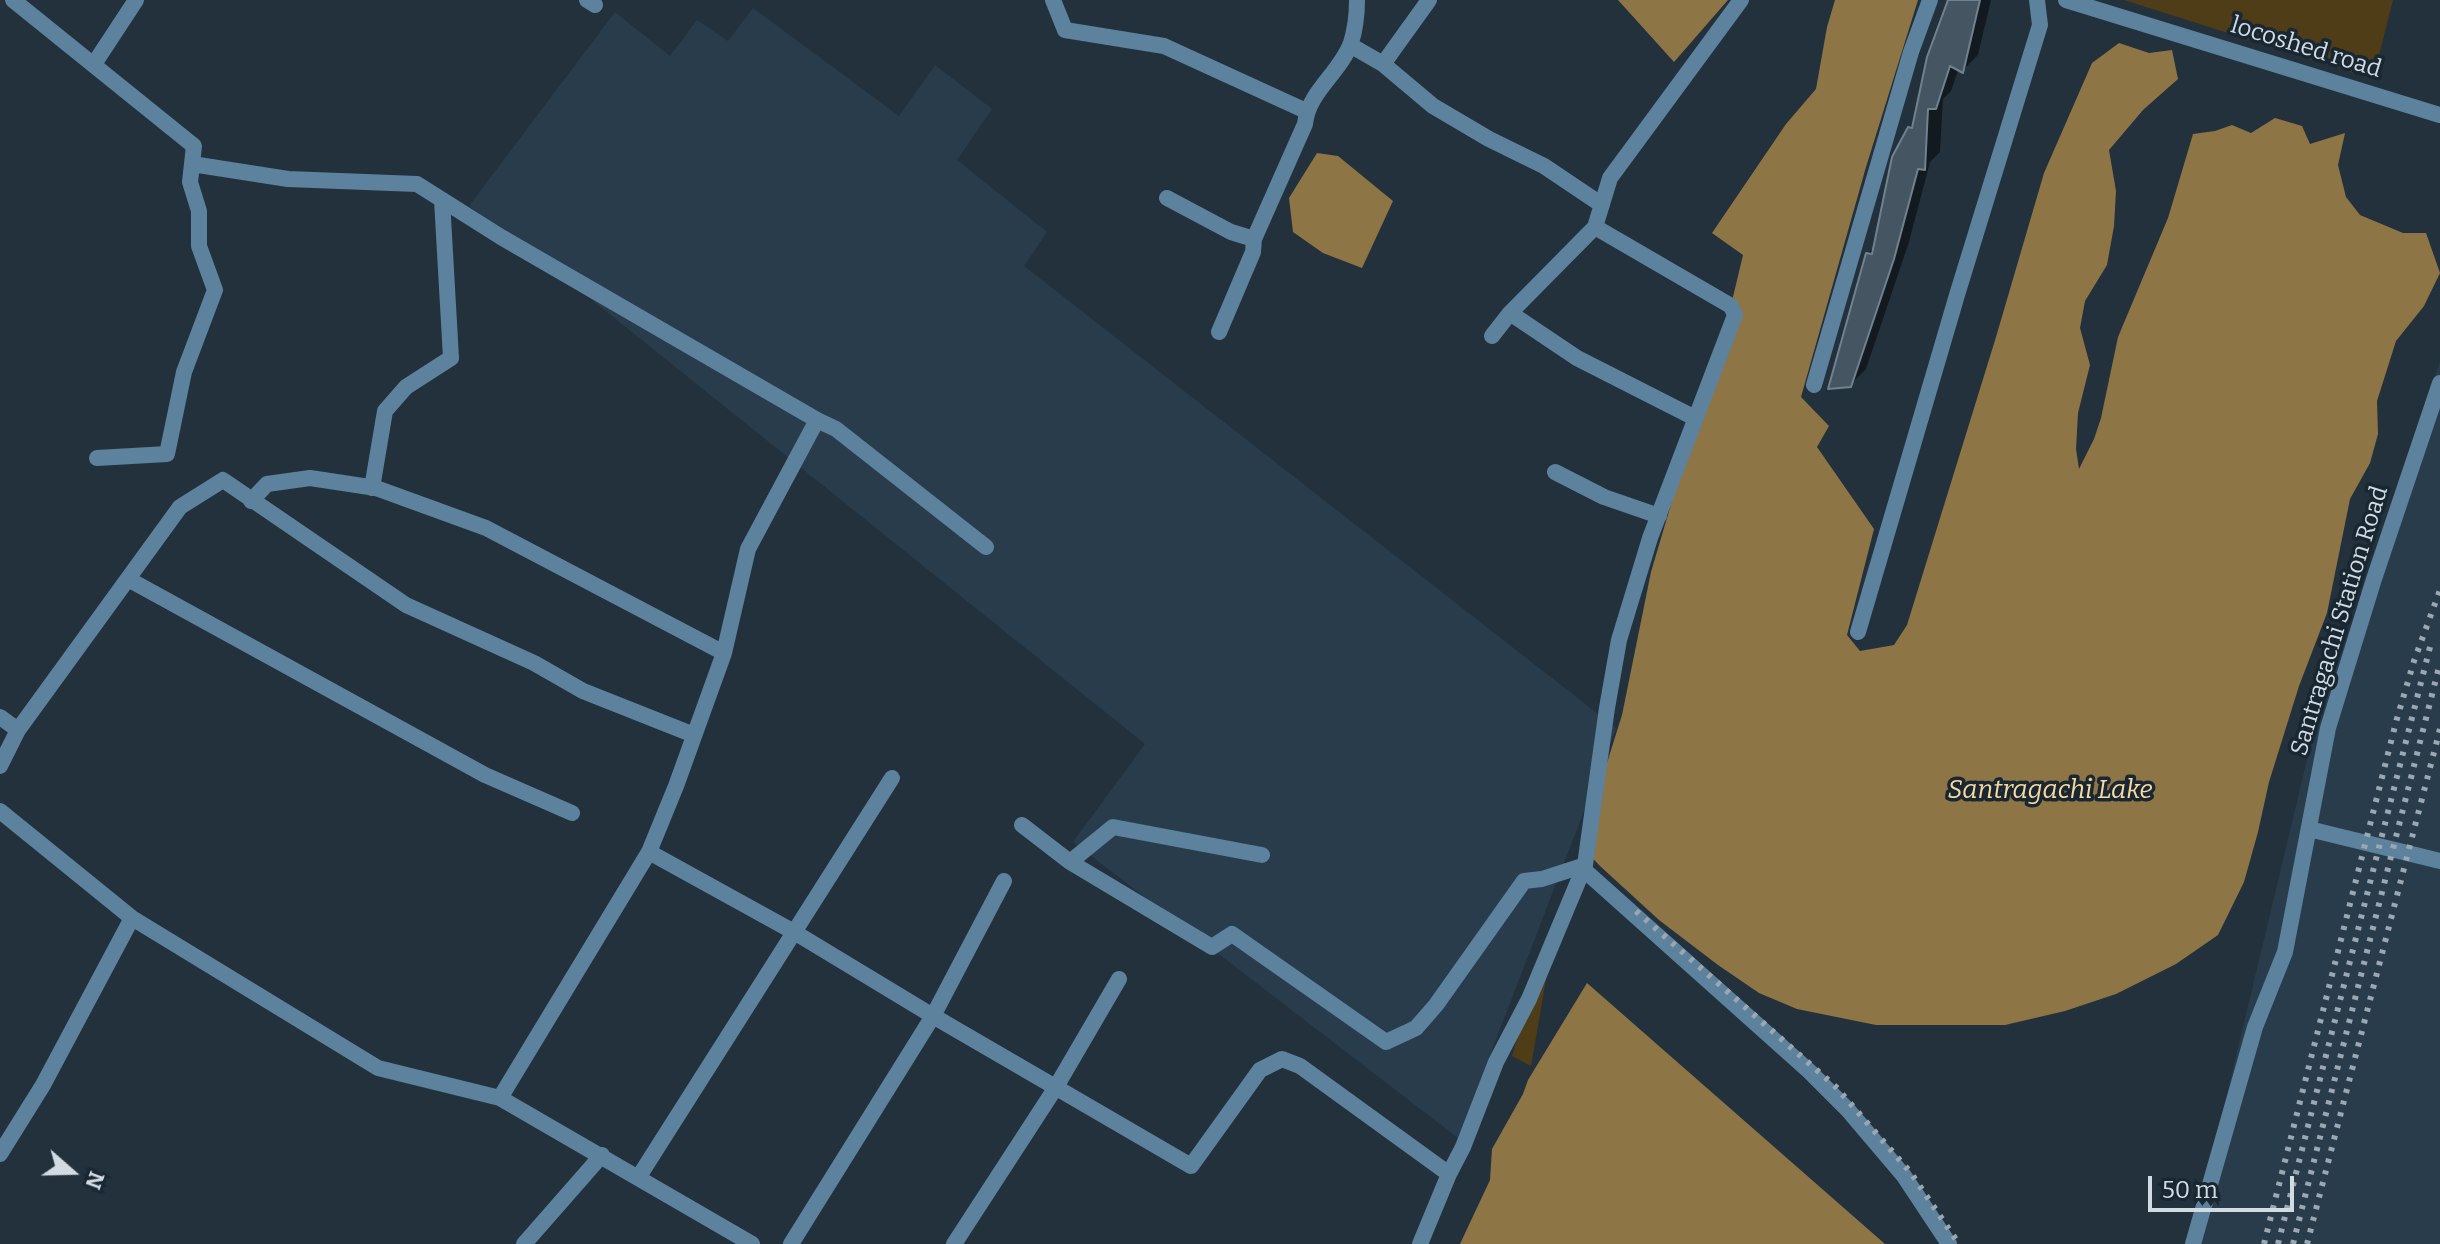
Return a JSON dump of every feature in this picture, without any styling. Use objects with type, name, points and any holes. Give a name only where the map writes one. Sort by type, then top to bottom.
[{"type":"street","points":[[13,0],[194,146],[190,182],[199,211],[199,246],[215,290],[184,372],[167,454],[97,458]]},
{"type":"street","points":[[94,64],[136,0]]},
{"type":"street","points":[[1053,0],[1065,30],[1164,46],[1306,111]]},
{"type":"street","points":[[1219,332],[1253,252],[1254,239],[1305,124],[1306,111],[1350,45],[1357,0]]},
{"type":"street","points":[[1383,64],[1429,0]]},
{"type":"street","points":[[1492,336],[1510,313],[1595,227],[1610,178],[1741,0]]},
{"type":"street","points":[[1814,385],[1911,52],[1930,0]]},
{"type":"street","points":[[1858,632],[2040,25],[2037,0]]},
{"type":"street","name":"locoshed road","points":[[2066,0],[2440,115]]},
{"type":"street","points":[[1350,45],[1383,64],[1433,106],[1489,139],[1544,166],[1602,205]]},
{"type":"street","points":[[192,164],[288,179],[417,184],[501,237],[836,429],[986,547]]},
{"type":"street","points":[[1167,198],[1231,232],[1254,239]]},
{"type":"street","points":[[372,488],[385,411],[406,387],[451,358],[442,200]]},
{"type":"street","points":[[1420,1244],[1496,1062],[1529,999],[1584,867],[1619,640],[1650,538],[1735,315],[1731,306],[1595,227]]},
{"type":"street","points":[[1510,313],[1577,358],[1695,418]]},
{"type":"street","name":"Santragachi Station Road","points":[[2193,1244],[2255,1027],[2285,952],[2328,728],[2440,383]]},
{"type":"street","points":[[500,1098],[649,852],[724,653],[748,549],[817,420]]},
{"type":"street","points":[[1555,472],[1604,497],[1659,516]]},
{"type":"street","points":[[251,501],[267,484],[310,478],[372,488],[486,528],[724,653]]},
{"type":"street","points":[[0,766],[18,730],[180,507],[223,480],[406,605],[534,663],[583,691],[694,735]]},
{"type":"street","points":[[128,579],[485,775],[572,813]]},
{"type":"street","points":[[0,717],[18,730]]},
{"type":"street","points":[[638,1178],[892,778]]},
{"type":"street","points":[[0,811],[132,918],[378,1068],[500,1098],[752,1244]]},
{"type":"street","points":[[1022,825],[1070,862],[1212,947],[1232,934],[1386,1042],[1416,1028],[1436,1005],[1524,881],[1584,867]]},
{"type":"street","points":[[1070,862],[1113,827],[1262,855]]},
{"type":"street","points":[[2309,829],[2440,861]]},
{"type":"street","points":[[649,852],[794,932],[1191,1166],[1260,1070],[1282,1059],[1300,1066],[1449,1174]]},
{"type":"street","points":[[1584,867],[1848,1110],[1904,1176],[1949,1244]]},
{"type":"street","points":[[791,1244],[933,1016],[1004,881]]},
{"type":"street","points":[[0,1154],[43,1085],[132,918]]},
{"type":"street","points":[[954,1244],[1056,1087],[1119,979]]},
{"type":"street","points":[[524,1244],[602,1156]]},
{"type":"shaded area","points":[[2124,0],[2393,0],[2373,79]]},
{"type":"shaded area","points":[[753,8],[899,116],[935,65],[992,109],[957,160],[1047,232],[1024,266],[1616,728],[1458,1138],[1073,842],[1145,744],[552,268],[469,206],[615,12],[670,56],[697,20],[728,41]]},
{"type":"shaded area","points":[[2440,361],[2440,1244],[2191,1244],[2311,743]]},
{"type":"shaded area","points":[[1549,962],[1531,1066],[1512,1056],[1529,999]]},
{"type":"water","points":[[1618,0],[1728,0],[1674,62]]},
{"type":"water","name":"Santragachi Lake","points":[[1835,0],[1918,0],[1866,167],[1801,397],[1829,426],[1817,447],[1874,529],[1847,635],[1860,651],[1894,645],[1907,625],[2044,173],[2092,63],[2119,43],[2149,53],[2172,50],[2178,79],[2143,110],[2109,150],[2116,191],[2114,226],[2107,265],[2085,301],[2080,328],[2090,365],[2078,413],[2076,449],[2079,469],[2101,418],[2118,337],[2168,218],[2193,134],[2232,125],[2251,133],[2275,118],[2302,126],[2310,144],[2345,133],[2338,165],[2346,197],[2360,215],[2403,233],[2426,233],[2440,273],[2424,306],[2396,341],[2377,401],[2378,434],[2370,463],[2350,499],[2327,613],[2299,686],[2269,782],[2244,882],[2218,935],[2176,964],[2116,994],[2065,1011],[2005,1025],[1876,1025],[1797,1009],[1759,993],[1659,920],[1581,846],[1622,715],[1651,572],[1680,474],[1711,389],[1743,255],[1712,233],[1786,124],[1816,89]]},
{"type":"water","points":[[1317,153],[1338,156],[1393,201],[1362,268],[1323,253],[1293,232],[1289,198]]},
{"type":"water","points":[[1587,983],[1885,1244],[1460,1244],[1490,1180],[1492,1149],[1528,1080]]},
{"type":"building","points":[[1948,0],[1980,0],[1963,73],[1950,66],[1936,109],[1928,109],[1925,170],[1918,169],[1894,259],[1851,387],[1828,389],[1866,253],[1872,254],[1892,157],[1908,127],[1912,128],[1927,57]]},
{"type":"railway","points":[[2264,1244],[2396,722],[2440,590]]},
{"type":"railway","points":[[2278,1244],[2430,647]]},
{"type":"railway","points":[[2293,1244],[2440,663]]},
{"type":"railway","points":[[2307,1244],[2440,729]]},
{"type":"railway","points":[[1636,911],[1836,1087],[1911,1173],[1959,1244]]}]
